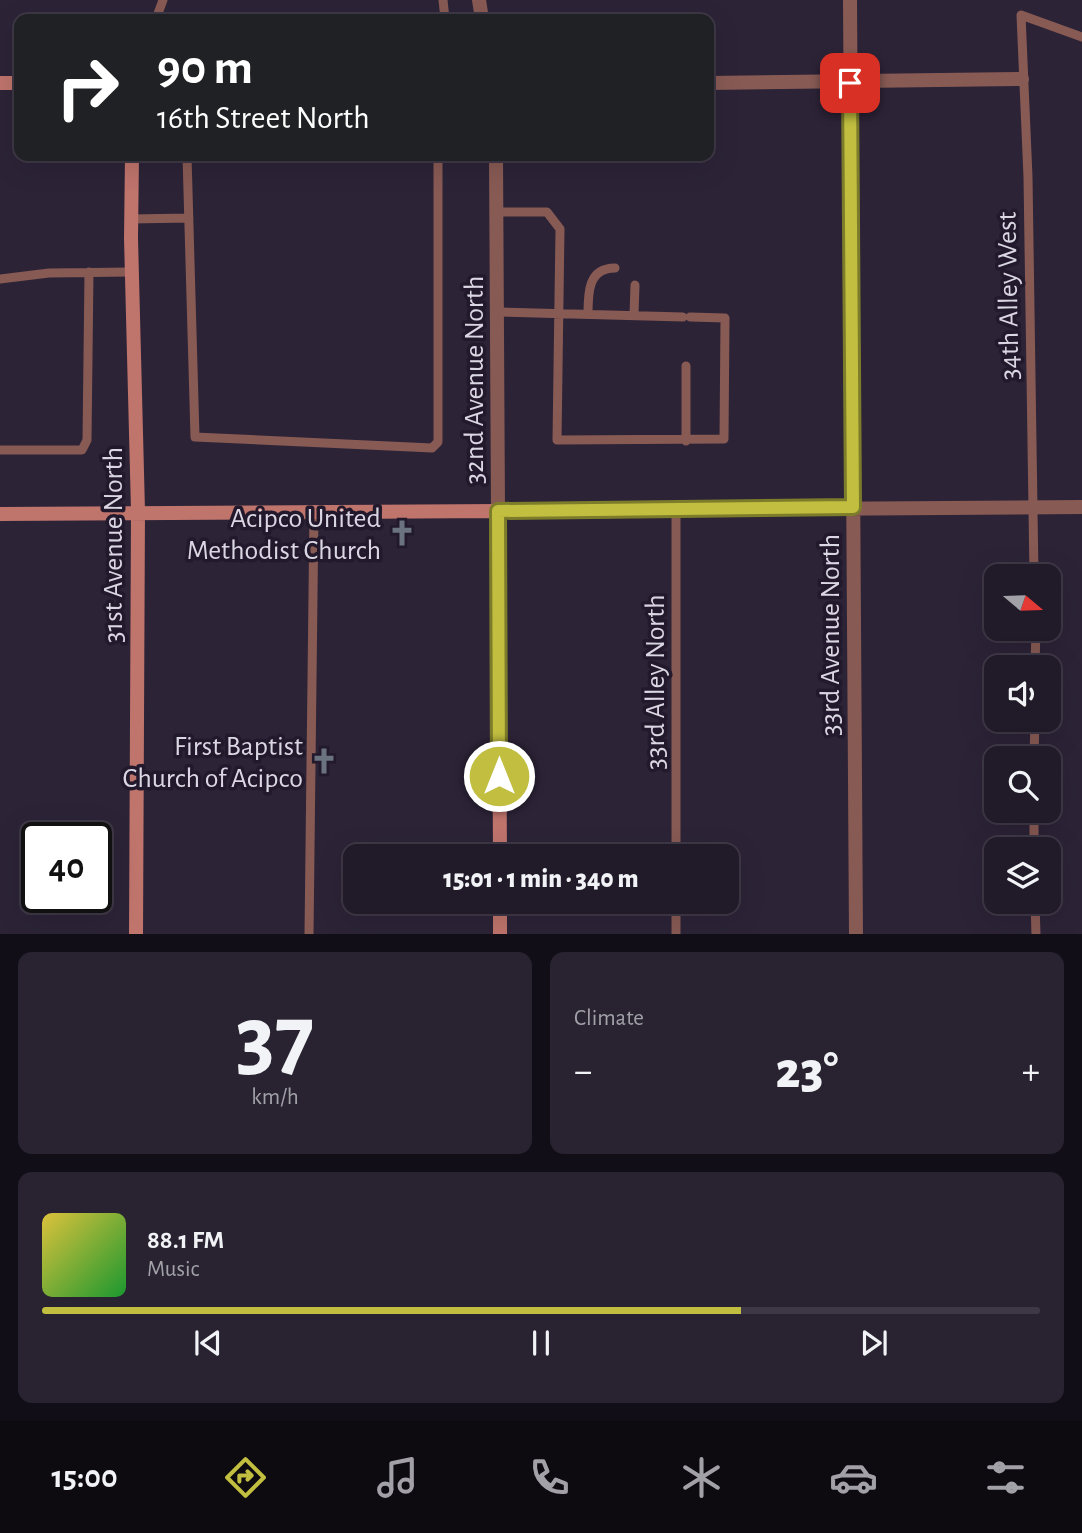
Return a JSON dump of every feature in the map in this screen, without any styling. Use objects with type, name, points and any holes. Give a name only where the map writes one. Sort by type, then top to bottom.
[{"type":"street","name":"33rd Avenue North","points":[[850,0],[856,934]]},
{"type":"street","points":[[714,83],[1022,79]]},
{"type":"street","name":"31st Avenue North","points":[[132,161],[131,272],[138,511],[136,934]]},
{"type":"street","name":"32nd Avenue North","points":[[496,161],[500,844]]},
{"type":"street","points":[[0,514],[138,511],[1082,507]]},
{"type":"street","points":[[500,914],[500,934]]},
{"type":"lane","name":"34th Alley West","points":[[1034,564],[1028,190],[1021,15],[1082,37]]},
{"type":"lane","points":[[187,161],[195,437],[432,448],[438,442],[438,161]]},
{"type":"lane","points":[[496,212],[547,212],[560,229],[560,314],[557,440],[724,439],[725,318],[634,315],[560,314],[496,312]]},
{"type":"lane","points":[[131,219],[188,218]]},
{"type":"lane","points":[[587,314],[588,291],[593,276],[604,268],[615,268]]},
{"type":"lane","points":[[0,450],[82,450],[87,440],[89,272]]},
{"type":"lane","points":[[0,279],[49,273],[131,272]]},
{"type":"lane","points":[[634,315],[635,285]]},
{"type":"lane","points":[[685,366],[685,441]]},
{"type":"lane","name":"33rd Alley North","points":[[676,509],[676,844]]},
{"type":"lane","points":[[309,934],[314,510]]},
{"type":"lane","points":[[676,914],[676,934]]},
{"type":"lane","points":[[1035,914],[1036,934]]},
{"type":"place","name":"Acipco United Methodist Church","points":[[402,533]]},
{"type":"place","name":"First Baptist Church of Acipco","points":[[324,761]]},
{"type":"route","points":[[499,776],[498,511],[853,507],[850,83]]}]
